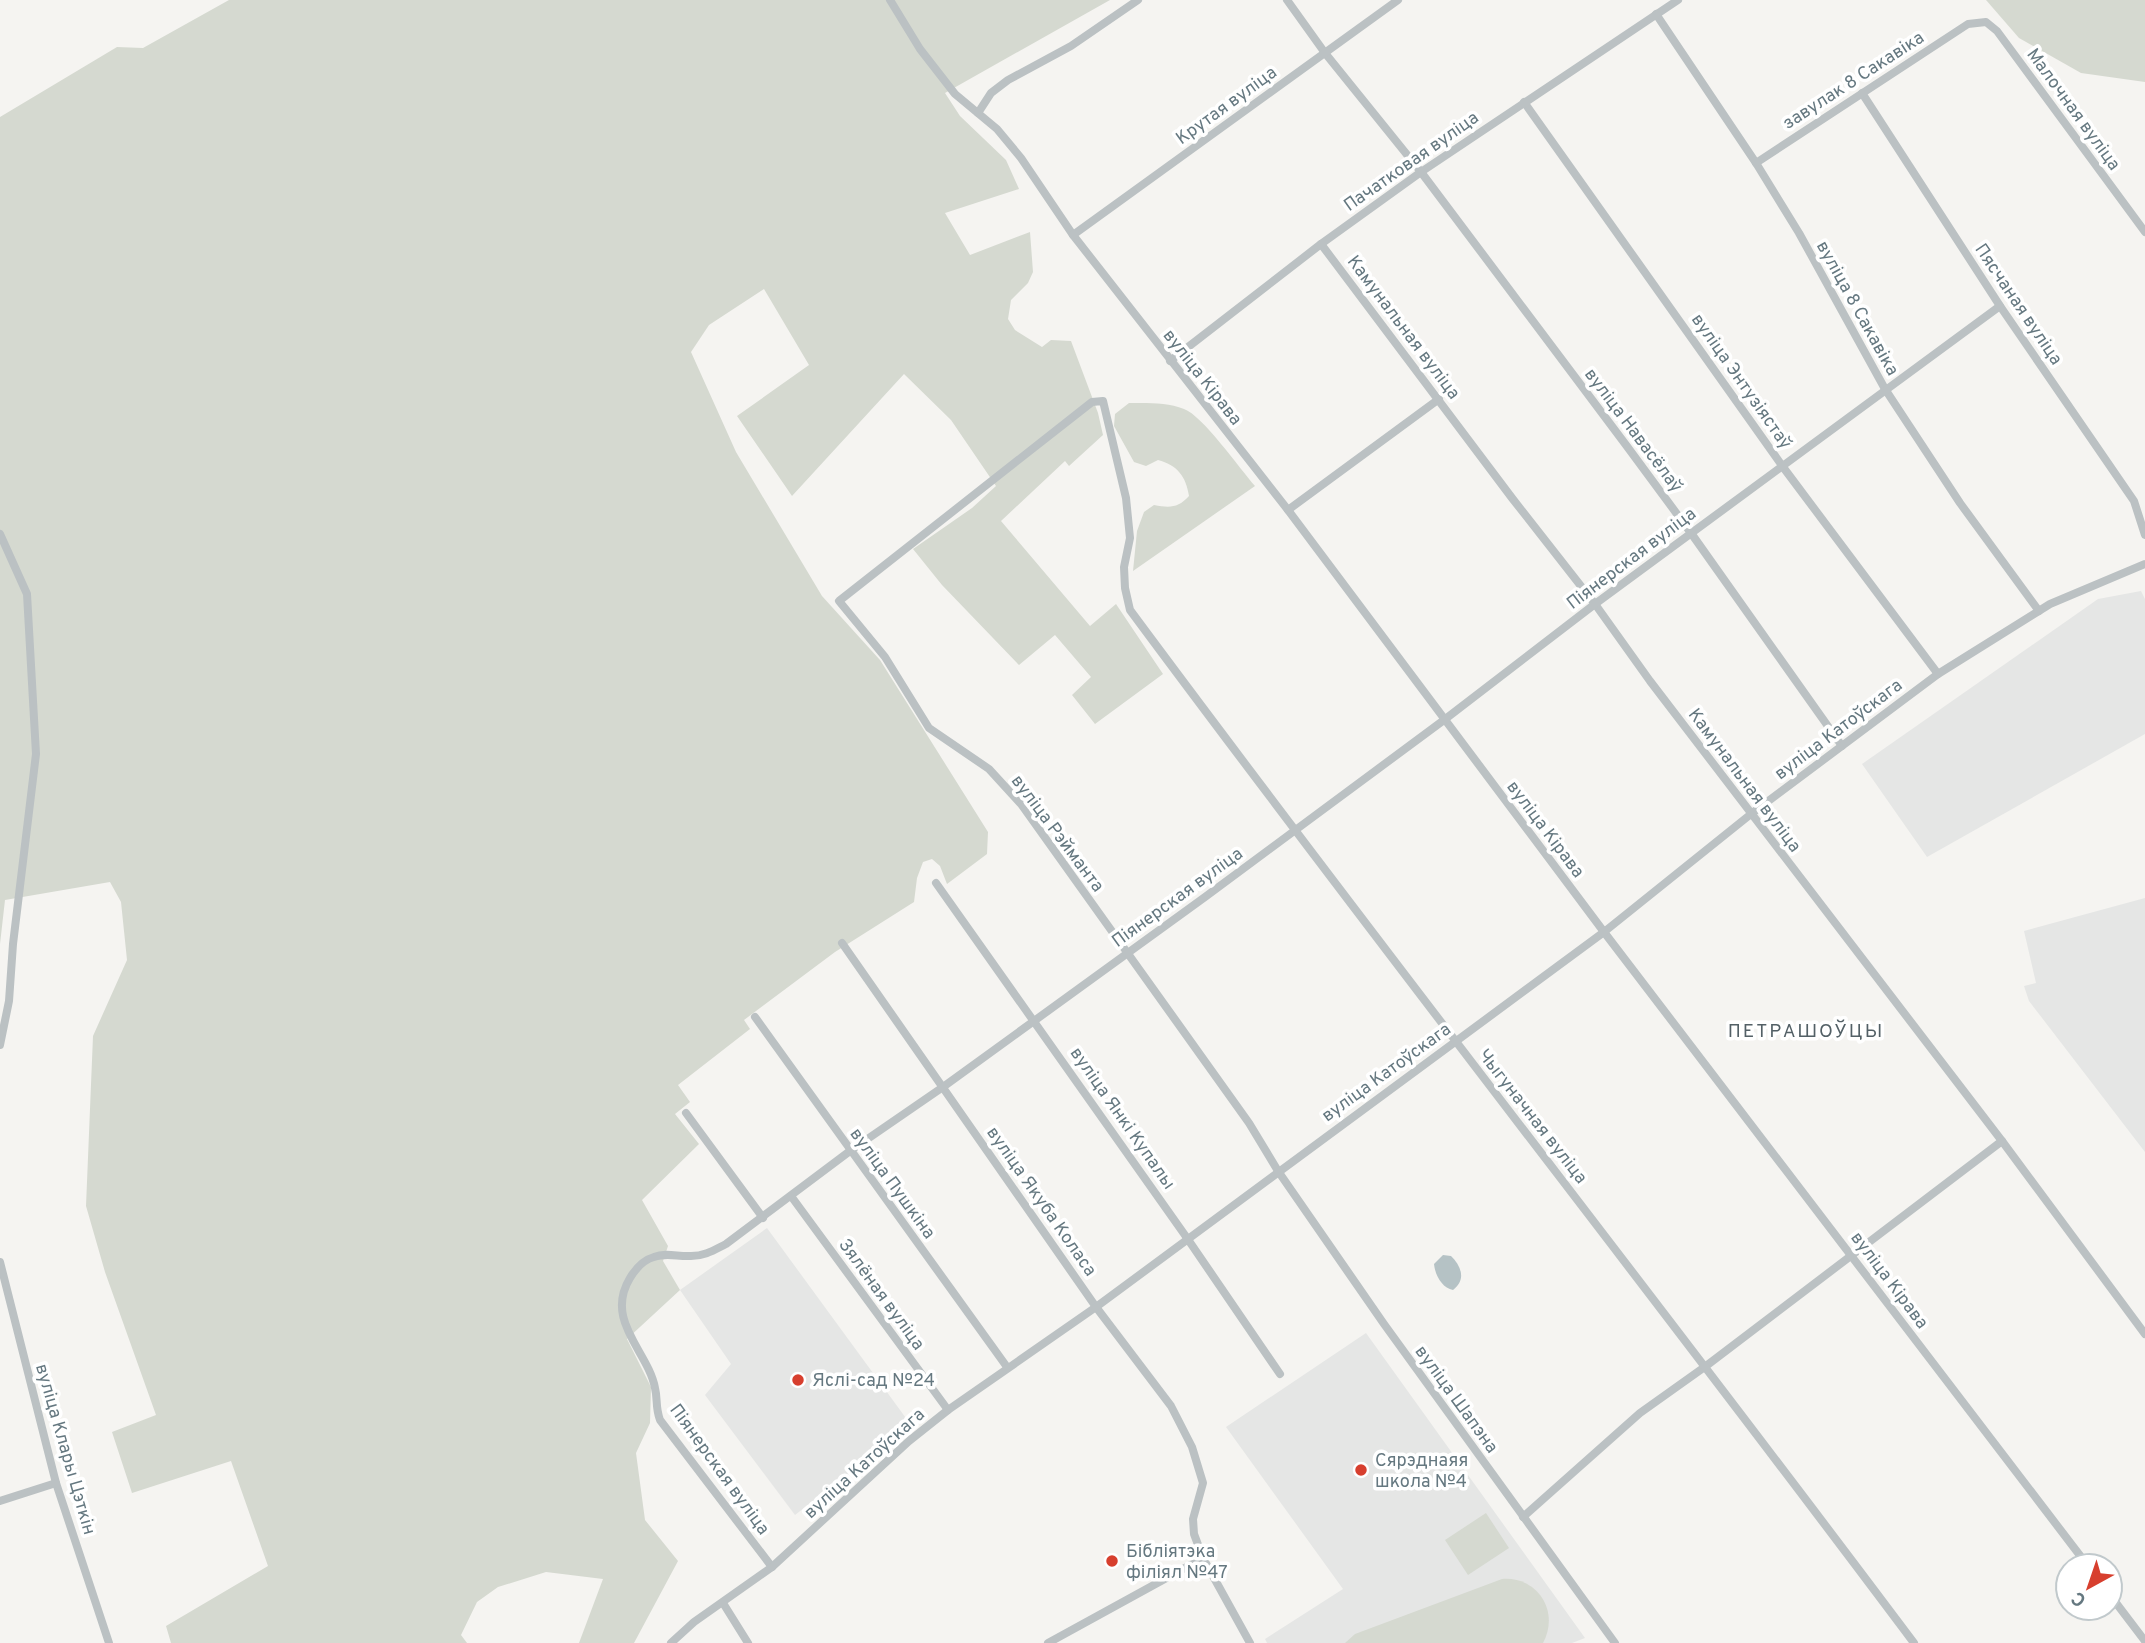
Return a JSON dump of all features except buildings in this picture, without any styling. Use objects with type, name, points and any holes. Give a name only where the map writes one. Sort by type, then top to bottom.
[{"type":"street","name":"вуліца Кірава","points":[[890,0],[920,49],[955,94],[997,129],[1021,158],[1073,235],[1288,510],[1604,932],[2077,1552]]},
{"type":"street","points":[[978,113],[991,93],[1008,80],[1071,46],[1138,0]]},
{"type":"street","name":"вуліца Навасёлаў","points":[[1287,0],[1691,533],[1842,746]]},
{"type":"street","name":"Крутая вуліца","points":[[1073,235],[1398,0]]},
{"type":"street","name":"Пачатковая вуліца","points":[[1170,361],[1321,244],[1420,172],[1678,0]]},
{"type":"street","name":"вуліца 8 Сакавіка","points":[[1656,14],[1756,163],[1799,233],[1885,390],[1960,503],[2039,611]]},
{"type":"street","name":"Малочная вуліца","points":[[1968,24],[1986,22],[1997,31],[2145,232]]},
{"type":"street","name":"завулак 8 Сакавіка","points":[[1756,163],[1968,24]]},
{"type":"street","name":"Пясчаная вуліца","points":[[1862,93],[2000,306],[2134,501],[2145,535]]},
{"type":"street","name":"вуліца Энтузіястаў","points":[[1524,103],[1783,467],[1938,674]]},
{"type":"street","name":"Камунальная вуліца","points":[[1321,244],[1512,499],[1595,604],[1650,681],[2002,1141],[2145,1334]]},
{"type":"street","name":"Піянерская вуліца","points":[[772,1567],[660,1420],[655,1406],[655,1388],[625,1327],[624,1293],[629,1279],[640,1264],[653,1257],[669,1254],[689,1257],[706,1255],[763,1218],[850,1150],[943,1087],[1127,954],[1444,720],[1595,604],[2000,306]]},
{"type":"street","points":[[1288,510],[1439,399]]},
{"type":"street","name":"Чыгуначная вуліца","points":[[1103,401],[1126,498],[1130,538],[1124,567],[1130,610],[1293,830],[1706,1366],[1914,1643]]},
{"type":"street","name":"вуліца Рэйманта","points":[[1103,401],[1092,402],[839,601],[885,657],[929,729],[989,769],[1021,804],[1249,1123],[1278,1171]]},
{"type":"street","points":[[0,534],[27,594],[36,754],[13,944],[9,1001],[0,1045]]},
{"type":"street","name":"вуліца Катоўскага","points":[[671,1643],[694,1622],[772,1567],[909,1441],[948,1410],[1096,1307],[1604,932],[1751,814],[1938,674],[2050,604],[2145,564]]},
{"type":"street","name":"вуліца Янкі Купалы","points":[[936,883],[1035,1020],[1280,1374]]},
{"type":"street","name":"вуліца Якуба Коласа","points":[[842,943],[1096,1307],[1171,1406],[1192,1447],[1203,1483],[1193,1520],[1194,1534],[1203,1558]]},
{"type":"street","name":"вуліца Пушкіна","points":[[755,1017],[1007,1367]]},
{"type":"street","points":[[685,1113],[763,1218]]},
{"type":"street","points":[[1523,1517],[1640,1413],[2002,1141]]},
{"type":"street","name":"вуліца Шапэна","points":[[1278,1171],[1615,1643]]},
{"type":"street","name":"Зялёная вуліца","points":[[791,1196],[948,1410]]},
{"type":"street","name":"вуліца Клары Цэткін","points":[[0,1262],[56,1483],[109,1643]]},
{"type":"street","points":[[0,1502],[56,1483]]},
{"type":"street","points":[[1048,1643],[1203,1558],[1250,1643]]},
{"type":"street","points":[[723,1603],[748,1643]]},
{"type":"street","points":[[2124,1613],[2145,1641]]},
{"type":"shaded area","points":[[229,0],[1110,0],[945,93],[960,116],[1006,160],[1019,189],[945,213],[970,255],[1030,232],[1033,272],[1028,283],[1011,300],[1008,319],[1015,330],[1042,347],[1051,340],[1071,341],[1098,413],[1103,435],[1069,466],[1065,461],[1001,521],[1090,626],[1116,604],[1163,674],[1095,724],[1072,695],[1091,677],[1055,635],[1019,665],[942,585],[913,549],[972,508],[996,486],[951,420],[904,374],[792,496],[737,416],[809,365],[764,289],[709,325],[691,352],[736,452],[822,596],[880,660],[988,832],[987,854],[947,884],[940,866],[932,859],[923,862],[917,878],[914,902],[835,952],[744,1020],[750,1029],[678,1085],[690,1102],[675,1114],[699,1144],[642,1200],[668,1246],[663,1261],[680,1290],[627,1339],[651,1387],[650,1423],[636,1453],[645,1520],[678,1561],[634,1643],[579,1643],[603,1579],[546,1572],[498,1587],[477,1602],[461,1635],[467,1643],[171,1643],[166,1626],[268,1566],[231,1461],[132,1493],[112,1432],[156,1415],[105,1272],[86,1206],[93,1036],[127,960],[121,902],[110,882],[5,900],[0,944],[0,117],[117,47],[143,48]]},
{"type":"shaded area","points":[[1986,0],[2145,0],[2145,82],[2081,73],[2019,38]]},
{"type":"shaded area","points":[[1129,403],[1171,405],[1192,413],[1255,486],[1133,571],[1137,531],[1144,512],[1154,505],[1177,505],[1189,496],[1183,477],[1175,468],[1158,460],[1146,466],[1134,462],[1114,426],[1115,414]]},
{"type":"shaded area","points":[[2141,591],[2145,599],[2145,734],[1927,857],[1862,764],[2098,599]]},
{"type":"shaded area","points":[[2145,898],[2145,1152],[2029,1001],[2024,986],[2036,983],[2024,931]]},
{"type":"shaded area","name":"Яслі-сад №24","points":[[767,1228],[911,1425],[795,1515],[705,1395],[731,1364],[680,1290]]},
{"type":"shaded area","points":[[1443,1255],[1451,1256],[1460,1269],[1460,1282],[1453,1290],[1442,1284],[1436,1272],[1434,1264]]},
{"type":"shaded area","name":"Сярэднаяя школа №4","points":[[1366,1333],[1585,1638],[1572,1643],[1267,1643],[1265,1639],[1343,1589],[1226,1427]]},
{"type":"shaded area","points":[[1486,1513],[1509,1548],[1468,1575],[1445,1540]]},
{"type":"shaded area","points":[[1502,1579],[1526,1583],[1542,1598],[1549,1619],[1543,1643],[1345,1643],[1355,1634]]},
{"type":"place","name":"Яслі-сад №24","points":[[798,1380]]},
{"type":"place","name":"Сярэднаяя школа №4","points":[[1361,1470]]},
{"type":"place","name":"Бібліятэка філіял №47","points":[[1112,1561]]},
{"type":"district","name":"ПЕТРАШОЎЦЫ","points":[[1806,1030]]}]
